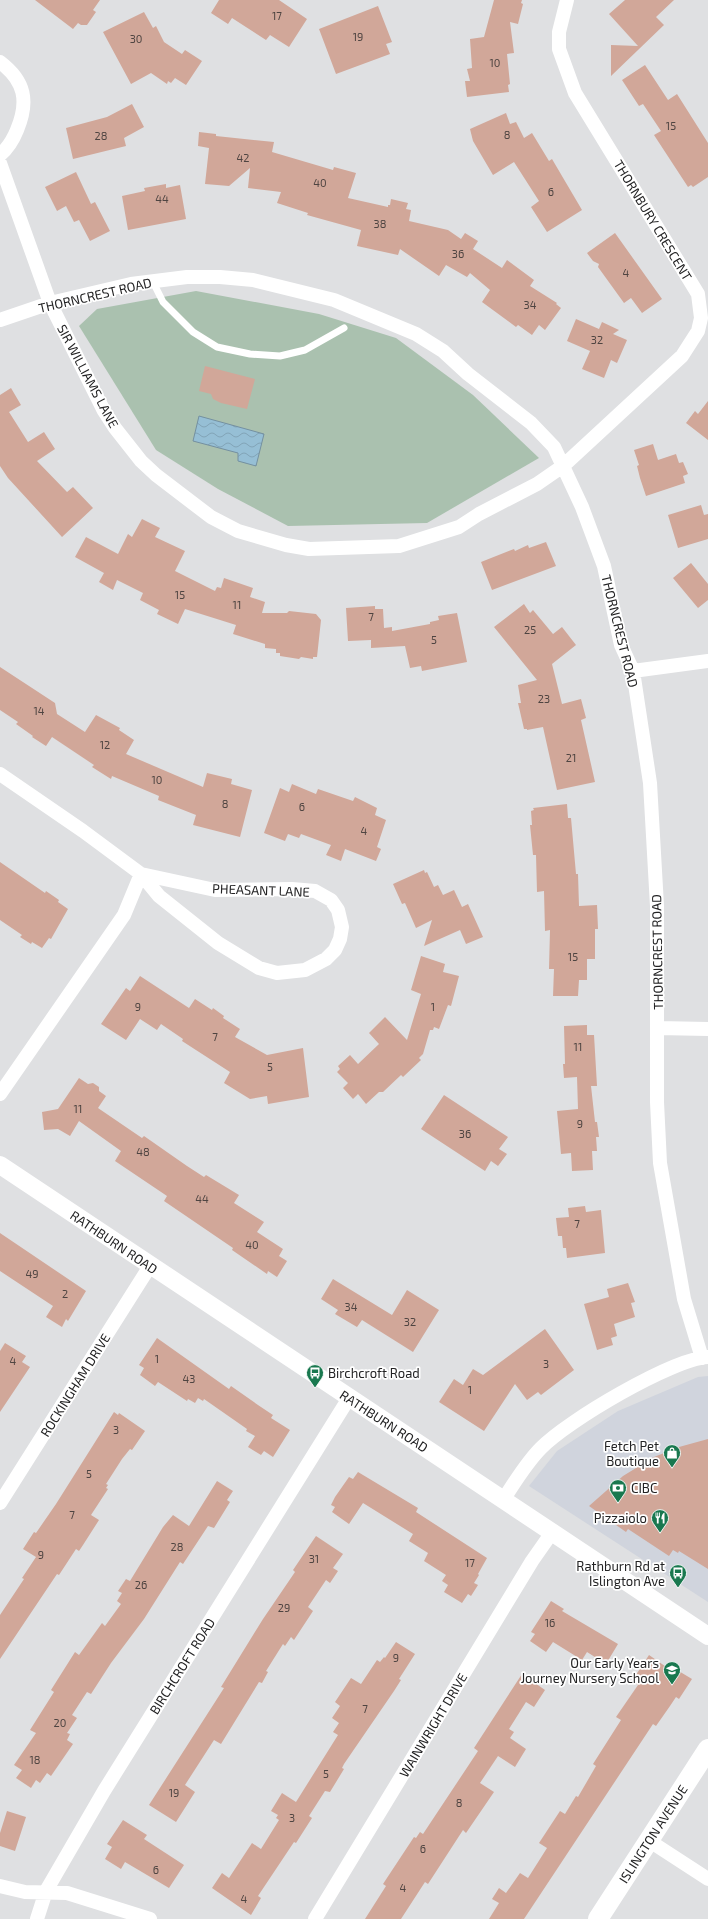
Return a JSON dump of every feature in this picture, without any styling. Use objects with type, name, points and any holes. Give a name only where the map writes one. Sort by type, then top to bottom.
[{"type":"main road","name":"ISLINGTON AVENUE","points":[[598,1919],[708,1749]]},
{"type":"street","name":"THORNBURY CRESCENT","points":[[563,466],[682,356],[698,331],[701,318],[698,294],[575,93],[559,49],[559,32],[567,0]]},
{"type":"street","points":[[0,62],[12,73],[20,86],[25,109],[15,136],[0,155]]},
{"type":"street","name":"SIR WILLIAMS LANE","points":[[0,163],[50,303],[104,411],[115,428],[141,461],[176,492],[211,517],[227,526],[252,536],[309,550],[399,546],[460,527],[479,514],[537,484],[563,466]]},
{"type":"street","name":"THORNCREST ROAD","points":[[0,320],[50,303],[131,284],[194,277],[220,277],[253,280],[334,300],[416,334],[443,352],[468,374],[531,423],[554,447],[582,507],[604,566],[621,645],[633,672],[650,783],[658,914],[657,1102],[660,1163],[684,1299],[705,1358],[683,1363],[632,1387],[562,1431],[542,1447],[503,1500]]},
{"type":"street","points":[[633,672],[708,661]]},
{"type":"street","name":"PHEASANT LANE","points":[[0,774],[84,831],[141,874],[159,896],[218,943],[259,968],[286,974],[305,970],[316,966],[331,955],[340,939],[342,928],[338,910],[331,900],[315,891],[292,889],[215,890],[141,874]]},
{"type":"street","points":[[0,1094],[124,914],[141,874]]},
{"type":"street","points":[[658,1028],[708,1029]]},
{"type":"street","name":"RATHBURN ROAD","points":[[0,1165],[503,1500],[553,1531],[708,1636]]},
{"type":"street","name":"ROCKINGHAM DRIVE","points":[[0,1504],[150,1266]]},
{"type":"street","name":"BIRCHCROFT ROAD","points":[[37,1919],[46,1891],[104,1791],[349,1398]]},
{"type":"street","name":"WAINWRIGHT DRIVE","points":[[315,1919],[532,1561],[553,1531]]},
{"type":"street","points":[[648,1840],[708,1879]]},
{"type":"street","points":[[0,1886],[25,1892],[46,1891],[67,1893],[150,1919]]},
{"type":"lane","points":[[153,282],[163,302],[193,332],[217,348],[250,354],[280,356],[305,350],[344,328]]},
{"type":"shaded area","points":[[708,1376],[708,1602],[529,1486],[557,1451],[618,1411],[698,1377]]},
{"type":"green space","points":[[196,291],[319,314],[396,338],[473,395],[539,458],[427,523],[288,526],[218,489],[156,450],[79,326],[97,309]]},
{"type":"water","points":[[199,416],[264,434],[256,466],[238,461],[238,453],[193,441]]},
{"type":"building","points":[[35,0],[100,0],[93,10],[96,12],[87,25],[81,25],[78,23],[73,29]]},
{"type":"building","points":[[219,0],[279,0],[307,19],[289,47],[270,35],[266,40],[232,18],[228,24],[211,13]]},
{"type":"building","points":[[494,0],[522,0],[521,3],[523,4],[518,24],[510,22],[514,53],[507,54],[510,84],[508,85],[509,92],[467,97],[465,81],[470,81],[467,69],[472,68],[470,39],[484,37]]},
{"type":"building","points":[[625,0],[674,0],[656,17],[664,25],[611,76],[611,45],[638,46],[609,14]]},
{"type":"building","points":[[378,6],[392,42],[386,44],[390,54],[336,74],[319,29]]},
{"type":"building","points":[[144,12],[153,28],[156,26],[164,42],[182,54],[185,50],[202,61],[186,85],[175,78],[171,83],[168,81],[167,84],[151,73],[131,84],[103,32]]},
{"type":"building","points":[[645,65],[668,100],[677,94],[708,143],[708,177],[693,187],[691,185],[688,187],[654,135],[661,131],[643,104],[639,106],[622,80]]},
{"type":"building","points":[[132,104],[144,127],[124,138],[126,146],[73,159],[66,128],[107,117]]},
{"type":"building","points":[[506,113],[510,124],[516,122],[524,138],[532,133],[549,161],[552,159],[582,210],[547,232],[531,207],[539,201],[514,162],[493,175],[473,141],[470,129]]},
{"type":"building","points":[[199,132],[216,134],[216,136],[274,142],[272,152],[333,170],[334,167],[356,173],[348,198],[388,207],[391,199],[408,203],[406,209],[411,210],[409,221],[448,230],[461,239],[465,233],[478,241],[473,249],[502,268],[507,260],[534,280],[530,286],[557,303],[556,304],[561,308],[545,330],[539,325],[532,335],[518,325],[516,327],[482,302],[490,290],[470,273],[467,277],[446,265],[439,276],[400,249],[398,255],[357,246],[361,230],[307,215],[308,213],[277,203],[281,192],[248,188],[250,168],[229,186],[205,184],[209,148],[198,146]]},
{"type":"building","points":[[76,172],[91,204],[95,202],[110,231],[90,241],[79,220],[74,222],[66,206],[57,211],[45,187]]},
{"type":"building","points":[[166,184],[166,188],[180,185],[186,219],[128,230],[122,196],[145,191],[144,188]]},
{"type":"building","points":[[615,233],[662,299],[642,313],[631,298],[624,303],[598,267],[599,264],[593,261],[587,253]]},
{"type":"building","points":[[576,319],[599,329],[602,322],[619,330],[613,334],[627,340],[617,363],[611,360],[604,378],[582,369],[590,351],[567,341]]},
{"type":"building","points":[[205,366],[255,379],[247,409],[221,403],[213,399],[211,394],[199,391]]},
{"type":"building","points":[[11,388],[21,405],[9,412],[28,442],[44,432],[55,449],[37,461],[67,492],[73,487],[93,508],[62,537],[8,478],[0,466],[0,395]]},
{"type":"building","points":[[708,401],[708,440],[686,423],[695,411],[698,414]]},
{"type":"building","points":[[653,444],[658,460],[676,454],[679,463],[683,462],[688,474],[683,476],[685,483],[646,496],[640,478],[637,466],[639,465],[634,450]]},
{"type":"building","points":[[701,505],[704,515],[708,514],[708,539],[678,548],[668,515]]},
{"type":"building","points":[[142,519],[160,528],[155,537],[185,551],[175,571],[215,591],[217,587],[221,588],[224,578],[253,588],[250,597],[265,602],[262,613],[287,613],[289,611],[316,614],[321,620],[317,657],[313,657],[313,659],[301,657],[299,659],[280,656],[280,653],[276,653],[276,649],[265,648],[265,644],[233,634],[236,625],[185,609],[178,624],[157,614],[159,610],[140,600],[143,593],[117,580],[113,590],[99,582],[104,573],[75,557],[86,537],[118,554],[128,534],[132,537]]},
{"type":"building","points":[[546,542],[556,566],[492,590],[481,562],[514,549],[515,551],[528,545],[529,548]]},
{"type":"building","points":[[691,563],[708,584],[708,600],[698,608],[673,578]]},
{"type":"building","points":[[524,604],[530,613],[533,610],[553,634],[562,627],[576,645],[552,664],[562,704],[581,699],[586,718],[581,720],[595,782],[557,790],[543,727],[527,730],[524,729],[518,703],[521,703],[518,685],[537,680],[494,627]]},
{"type":"building","points":[[375,606],[375,609],[383,609],[384,628],[392,627],[392,631],[430,624],[430,622],[439,620],[438,616],[457,613],[467,662],[422,671],[421,666],[410,668],[405,646],[371,648],[371,640],[348,641],[346,608]]},
{"type":"building","points":[[0,667],[55,703],[57,714],[85,732],[96,715],[120,728],[119,730],[134,740],[126,754],[203,787],[207,773],[232,779],[231,784],[252,790],[240,837],[193,825],[196,815],[158,800],[159,796],[112,776],[111,779],[92,767],[94,765],[52,737],[46,746],[32,737],[33,736],[16,724],[18,722],[0,710]]},
{"type":"building","points":[[292,784],[316,794],[318,789],[353,801],[355,797],[377,808],[375,815],[386,820],[377,847],[381,849],[376,861],[345,849],[341,861],[326,855],[331,845],[301,834],[299,838],[288,834],[285,841],[264,833],[280,788],[289,792]]},
{"type":"building","points":[[567,804],[568,818],[571,818],[576,874],[578,874],[579,906],[597,905],[598,929],[595,929],[595,959],[587,959],[587,980],[579,980],[578,996],[553,996],[554,969],[549,969],[550,930],[545,931],[544,891],[537,892],[536,855],[533,855],[530,825],[532,825],[531,811],[534,810],[533,808]]},
{"type":"building","points":[[0,862],[45,893],[46,891],[59,900],[58,902],[68,909],[51,939],[49,938],[42,948],[32,942],[31,944],[20,937],[22,935],[0,920]]},
{"type":"building","points":[[424,870],[425,873],[427,872],[434,887],[438,885],[443,895],[454,890],[462,907],[468,904],[483,937],[466,944],[460,930],[424,946],[432,920],[416,928],[405,903],[402,904],[393,884]]},
{"type":"building","points":[[421,956],[445,964],[443,972],[459,976],[451,1006],[448,1005],[439,1029],[434,1027],[433,1030],[430,1030],[423,1054],[419,1058],[421,1060],[403,1077],[401,1075],[383,1092],[379,1092],[366,1104],[358,1094],[353,1099],[343,1088],[348,1083],[337,1072],[340,1069],[338,1066],[350,1055],[358,1064],[379,1044],[369,1033],[385,1017],[407,1040],[421,994],[411,990]]},
{"type":"building","points":[[140,976],[189,1008],[195,999],[212,1010],[213,1008],[224,1016],[223,1018],[240,1029],[235,1037],[267,1055],[303,1048],[309,1097],[268,1104],[267,1096],[250,1099],[224,1083],[230,1072],[182,1041],[183,1039],[161,1024],[157,1030],[140,1019],[126,1040],[101,1024],[126,988],[130,991]]},
{"type":"building","points":[[587,1025],[587,1035],[594,1035],[597,1086],[591,1086],[595,1122],[597,1122],[599,1137],[596,1137],[597,1151],[592,1151],[593,1170],[572,1171],[571,1153],[561,1154],[557,1111],[578,1109],[577,1077],[564,1078],[564,1026]]},
{"type":"building","points":[[79,1078],[88,1084],[93,1083],[99,1087],[99,1091],[106,1096],[98,1108],[142,1138],[144,1136],[204,1177],[206,1175],[239,1195],[234,1203],[264,1222],[257,1232],[283,1249],[279,1256],[287,1261],[277,1277],[268,1271],[267,1274],[232,1250],[233,1248],[164,1201],[167,1196],[115,1161],[121,1151],[79,1121],[70,1136],[58,1129],[44,1130],[42,1112],[58,1109]]},
{"type":"building","points":[[444,1095],[508,1137],[499,1149],[507,1154],[498,1166],[491,1161],[485,1171],[421,1129]]},
{"type":"building","points":[[585,1206],[586,1212],[601,1210],[605,1253],[567,1258],[566,1248],[563,1248],[562,1236],[558,1236],[556,1218],[569,1217],[568,1208]]},
{"type":"building","points":[[0,1233],[86,1291],[68,1321],[66,1319],[62,1327],[46,1317],[53,1306],[0,1271]]},
{"type":"building","points":[[333,1279],[392,1315],[407,1290],[439,1310],[413,1352],[362,1320],[357,1327],[335,1314],[338,1310],[321,1299]]},
{"type":"building","points":[[628,1283],[635,1302],[631,1303],[635,1317],[614,1324],[617,1336],[611,1338],[613,1345],[597,1350],[584,1304],[609,1297],[607,1289]]},
{"type":"building","points":[[545,1329],[574,1370],[541,1395],[538,1392],[527,1400],[515,1384],[484,1431],[439,1402],[454,1379],[463,1385],[473,1369],[483,1375]]},
{"type":"building","points":[[157,1338],[229,1389],[231,1386],[273,1415],[271,1418],[290,1430],[273,1457],[264,1451],[261,1455],[248,1447],[255,1436],[246,1431],[247,1429],[204,1399],[203,1401],[198,1398],[195,1403],[188,1399],[187,1401],[158,1382],[155,1386],[140,1375],[144,1368],[139,1365]]},
{"type":"building","points":[[5,1343],[26,1356],[22,1362],[30,1367],[0,1412],[0,1351]]},
{"type":"building","points":[[114,1412],[118,1415],[119,1413],[145,1431],[132,1450],[130,1449],[122,1459],[106,1484],[108,1485],[106,1488],[108,1489],[91,1515],[99,1520],[79,1551],[76,1549],[59,1575],[57,1574],[0,1659],[0,1615],[24,1579],[22,1578],[36,1557],[23,1549],[56,1504]]},
{"type":"building","points":[[708,1439],[708,1569],[679,1551],[678,1553],[673,1550],[669,1556],[628,1529],[626,1532],[589,1506],[623,1476],[654,1457],[679,1447]]},
{"type":"building","points":[[358,1472],[418,1508],[416,1512],[487,1558],[474,1583],[478,1585],[471,1596],[468,1594],[462,1603],[444,1592],[448,1585],[442,1581],[446,1575],[424,1561],[428,1553],[409,1541],[413,1534],[363,1503],[349,1524],[332,1512],[335,1507],[331,1505],[335,1497],[349,1477],[353,1479]]},
{"type":"building","points":[[217,1481],[233,1491],[227,1500],[230,1502],[214,1528],[208,1526],[183,1564],[180,1562],[144,1619],[111,1663],[91,1694],[87,1692],[72,1715],[77,1718],[67,1733],[70,1734],[67,1740],[73,1744],[51,1776],[47,1773],[40,1783],[36,1780],[31,1788],[16,1778],[22,1770],[14,1765],[36,1733],[30,1730],[54,1692],[51,1690],[75,1652],[79,1655],[102,1623],[105,1626],[121,1604],[117,1601],[122,1593],[118,1591],[126,1579],[130,1581],[163,1527],[173,1515],[189,1526]]},
{"type":"building","points":[[316,1536],[343,1554],[333,1568],[338,1571],[330,1583],[326,1580],[308,1607],[313,1611],[294,1640],[291,1637],[285,1646],[283,1644],[266,1671],[268,1672],[262,1683],[259,1682],[221,1744],[214,1740],[185,1785],[195,1792],[176,1822],[149,1805],[224,1688],[221,1687],[263,1619],[295,1572],[293,1570]]},
{"type":"building","points":[[551,1601],[564,1609],[562,1611],[618,1644],[606,1664],[587,1652],[582,1660],[553,1642],[546,1652],[530,1641],[535,1634],[531,1632]]},
{"type":"building","points":[[396,1642],[415,1654],[399,1679],[401,1680],[394,1691],[344,1764],[342,1768],[344,1769],[330,1792],[325,1791],[309,1816],[312,1818],[258,1896],[261,1898],[251,1915],[212,1888],[222,1873],[229,1878],[252,1843],[261,1849],[279,1820],[276,1818],[278,1815],[271,1811],[282,1793],[296,1802],[338,1735],[333,1732],[339,1723],[332,1718],[340,1706],[335,1702],[351,1678],[361,1684],[377,1660],[380,1662],[384,1657],[385,1658]]},
{"type":"building","points":[[649,1655],[675,1673],[677,1670],[692,1679],[679,1699],[676,1697],[656,1726],[653,1724],[524,1919],[489,1919],[499,1903],[492,1899],[499,1888],[506,1893],[520,1873],[528,1878],[547,1848],[539,1843],[560,1811],[565,1814],[576,1796],[578,1797],[596,1766],[593,1764],[621,1720],[616,1717],[638,1685],[632,1681]]},
{"type":"building","points":[[522,1674],[545,1690],[534,1707],[526,1702],[509,1729],[514,1732],[510,1738],[526,1749],[515,1767],[498,1756],[480,1783],[494,1792],[466,1833],[463,1830],[428,1884],[425,1882],[401,1919],[365,1919],[386,1886],[383,1884],[414,1837],[416,1838],[420,1832],[423,1834],[478,1751],[474,1748]]},
{"type":"building","points":[[7,1811],[26,1817],[15,1851],[0,1846],[0,1833]]},
{"type":"building","points":[[123,1820],[147,1835],[144,1839],[184,1865],[169,1888],[125,1862],[121,1869],[105,1859],[112,1847],[107,1844]]},
{"type":"place","name":"Birchcroft Road","points":[[315,1388]]},
{"type":"place","name":"Fetch Pet Boutique","points":[[672,1468]]},
{"type":"place","name":"CIBC","points":[[618,1503]]},
{"type":"place","name":"Pizzaiolo","points":[[660,1533]]},
{"type":"place","name":"Rathburn Rd at Islington Ave","points":[[678,1588]]},
{"type":"place","name":"Our Early Years Journey Nursery School","points":[[672,1685]]}]
